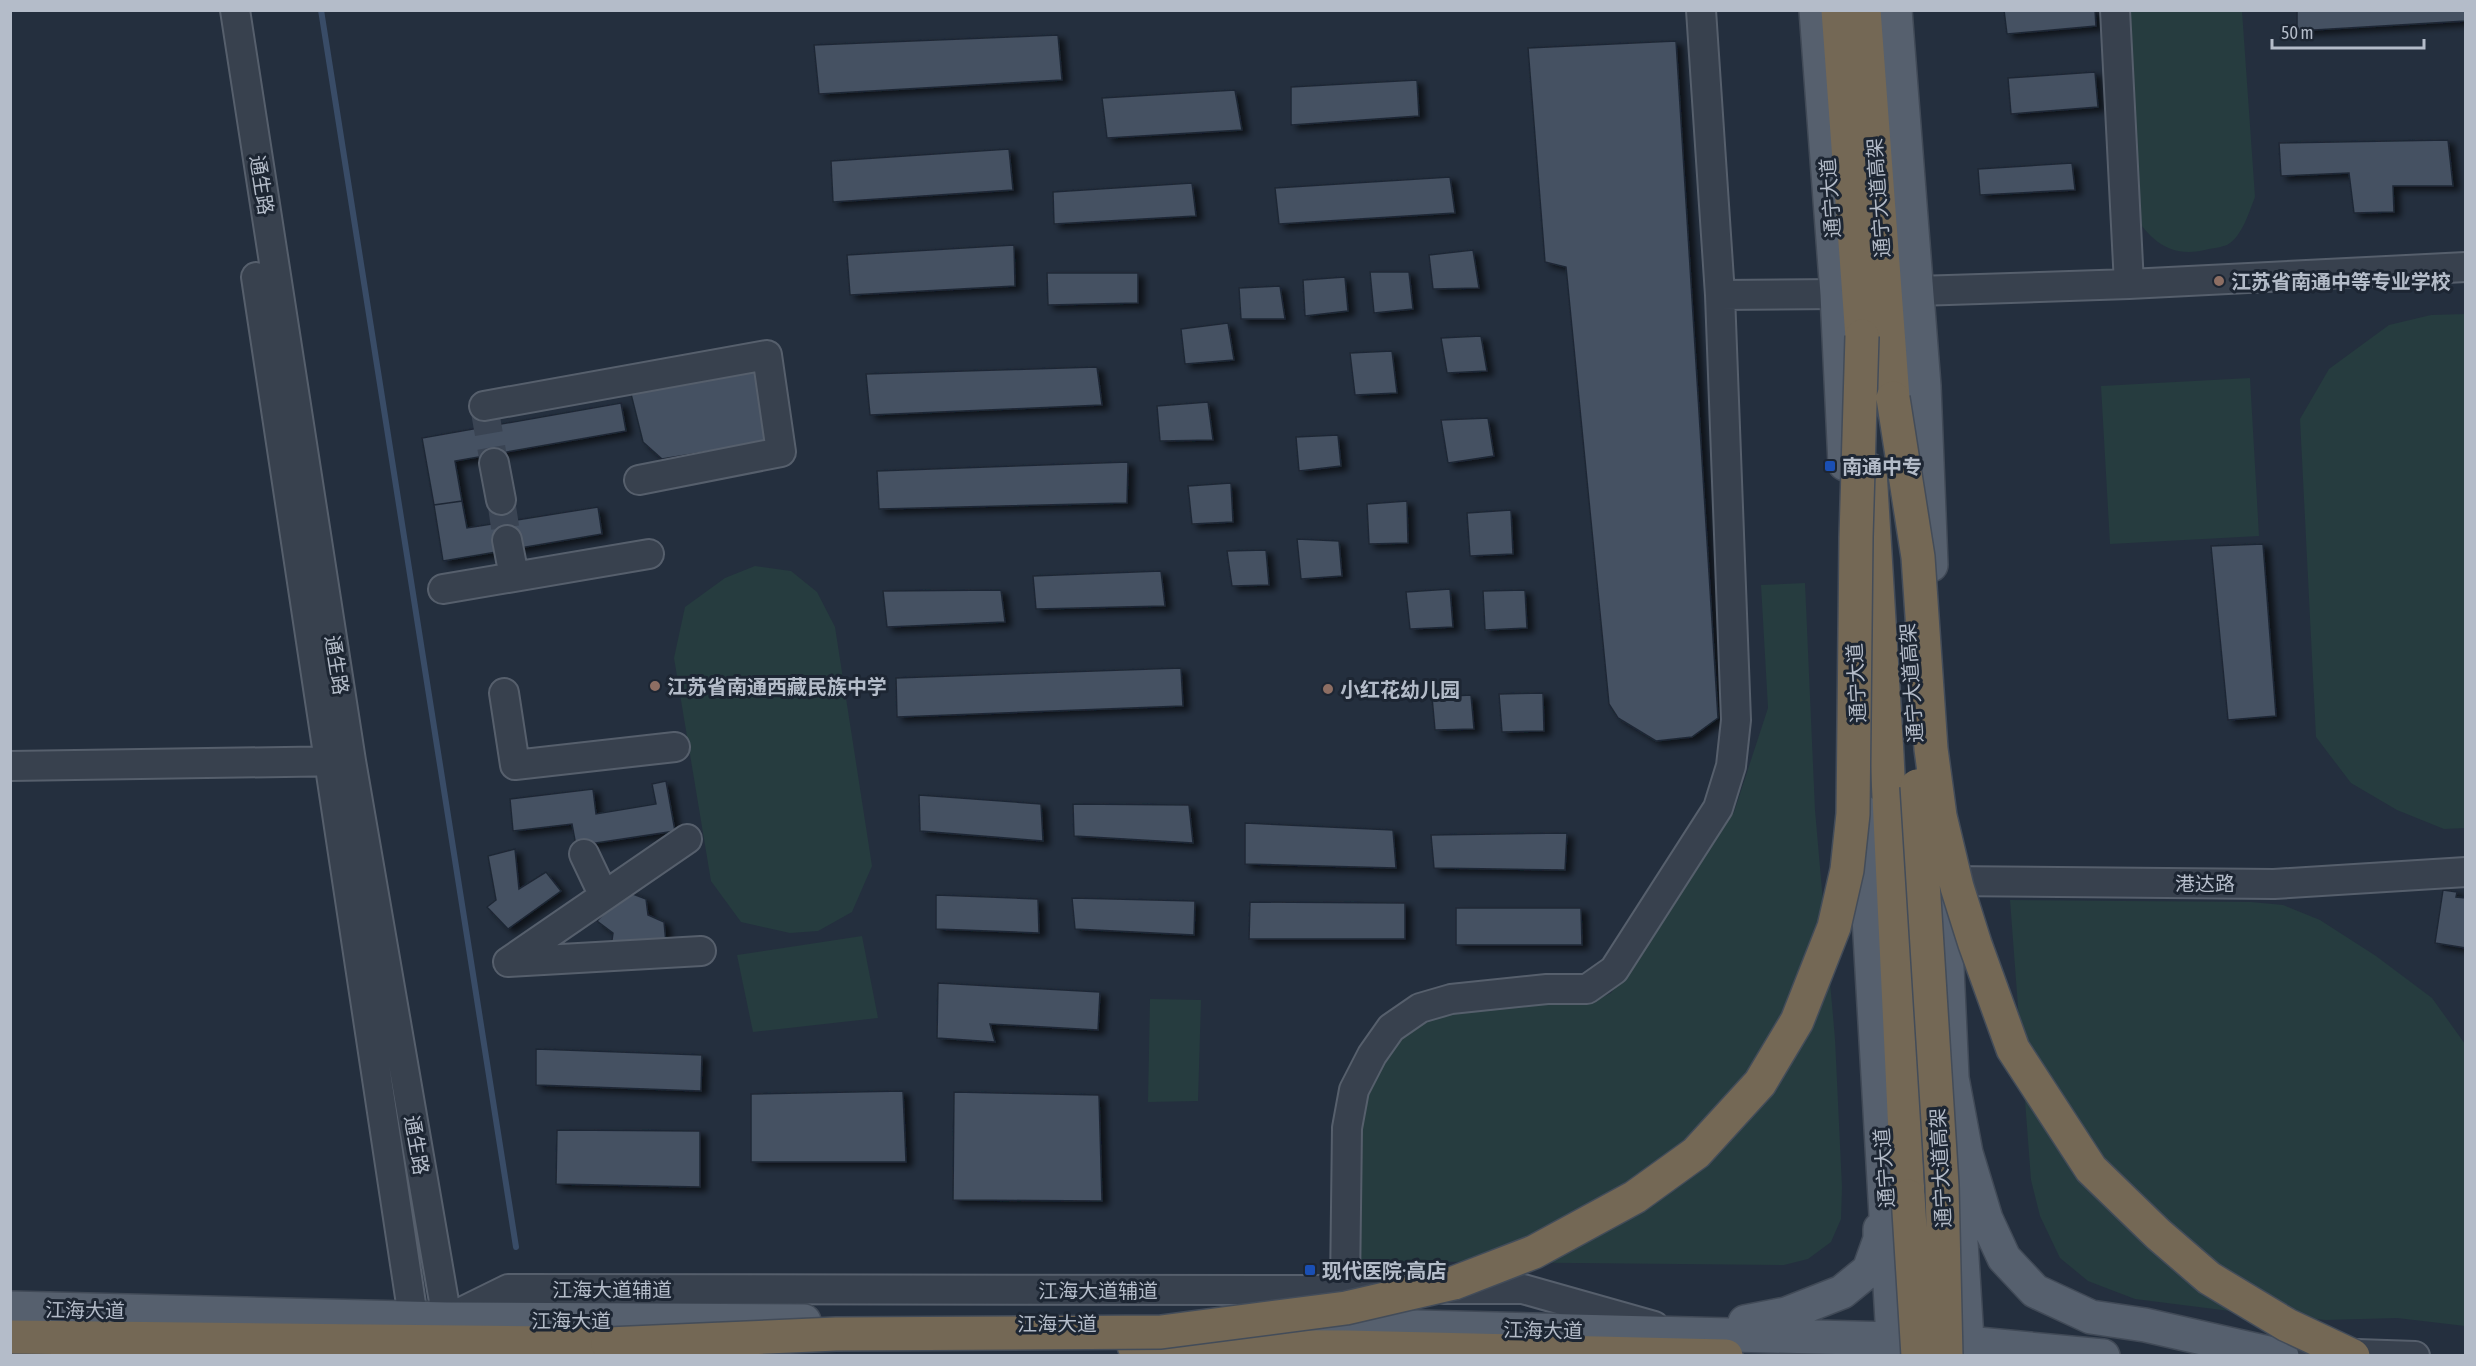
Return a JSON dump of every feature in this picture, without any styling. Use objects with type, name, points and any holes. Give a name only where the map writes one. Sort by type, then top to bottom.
[{"type":"highway","name":"通宁大道高架","points":[[1838,10],[1862,336],[1887,755],[1901,1352]]},
{"type":"highway","name":"通宁大道高架","points":[[1864,10],[1893,398],[1942,1185],[1961,1352]]},
{"type":"highway","points":[[608,1344],[836,1334],[1161,1332],[1346,1308],[1454,1283],[1534,1252],[1635,1197],[1696,1153],[1760,1083],[1797,1021],[1834,927],[1847,870],[1853,814],[1856,537],[1862,336]]},
{"type":"highway","points":[[1893,398],[1918,557],[1932,748],[1940,816],[1957,887],[2013,1049],[2091,1169],[2158,1234],[2209,1278],[2287,1325],[2353,1356]]},
{"type":"highway","points":[[10,1337],[608,1344],[1335,1347],[1726,1356]]},
{"type":"main road","name":"通宁大道","points":[[1682,1334],[1786,1314],[1842,1292],[1869,1270],[1896,1187],[1867,888],[1837,294],[1816,10]]},
{"type":"main road","points":[[1895,10],[1924,386],[1961,1352]]},
{"type":"main road","points":[[1951,1076],[1966,1153],[1986,1219],[2004,1258],[2035,1291],[2091,1317],[2145,1325],[2269,1354]]},
{"type":"main road","name":"江海大道","points":[[10,1308],[447,1319],[1344,1325],[1682,1334],[1901,1352],[2103,1356]]},
{"type":"street","name":"通生路","points":[[217,10],[340,762],[447,1319]]},
{"type":"street","name":"通生路","points":[[235,10],[340,762],[413,1317]]},
{"type":"street","points":[[1345,1288],[1348,1119],[1354,1090],[1372,1055],[1391,1028],[1420,1008],[1451,999],[1547,990],[1587,989],[1614,970],[1718,808],[1731,766],[1736,720],[1720,295],[1701,10]]},
{"type":"street","points":[[2115,10],[2129,284]]},
{"type":"street","points":[[1917,291],[2129,284],[2466,267]]},
{"type":"street","points":[[1720,295],[1837,294]]},
{"type":"street","points":[[484,406],[767,355],[782,452],[639,480]]},
{"type":"street","points":[[494,463],[501,500]]},
{"type":"street","points":[[507,540],[514,576]]},
{"type":"street","points":[[443,589],[649,554]]},
{"type":"street","points":[[504,693],[515,765],[675,747]]},
{"type":"street","points":[[10,766],[340,762]]},
{"type":"street","points":[[687,839],[508,962],[701,951]]},
{"type":"street","points":[[584,854],[604,896]]},
{"type":"street","name":"港达路","points":[[1943,881],[2274,884],[2466,872]]},
{"type":"street","name":"江海大道辅道","points":[[447,1319],[508,1289],[1523,1289],[1682,1334]]},
{"type":"street","points":[[2269,1354],[2415,1356]]},
{"type":"green space","points":[[2123,11],[2242,11],[2255,197],[2241,230],[2227,245],[2196,252],[2174,250],[2148,233],[2133,214]]},
{"type":"green space","points":[[2465,314],[2466,828],[2444,829],[2397,810],[2351,783],[2316,737],[2300,419],[2329,369],[2389,325],[2431,315]]},
{"type":"green space","points":[[2250,378],[2259,536],[2110,544],[2101,386]]},
{"type":"green space","points":[[755,566],[791,571],[817,592],[835,627],[872,866],[852,912],[818,931],[790,933],[741,922],[711,881],[674,658],[685,607],[725,578]]},
{"type":"green space","points":[[1805,583],[1815,810],[1835,1039],[1842,1187],[1841,1219],[1831,1242],[1808,1259],[1784,1265],[1360,1261],[1358,1181],[1361,1136],[1366,1097],[1382,1065],[1401,1038],[1419,1019],[1446,1009],[1555,1002],[1586,1005],[1611,993],[1636,963],[1734,812],[1768,708],[1761,585]]},
{"type":"green space","points":[[2010,900],[2251,902],[2283,905],[2320,920],[2376,956],[2432,998],[2465,1044],[2465,1326],[2397,1318],[2326,1320],[2135,1299],[2088,1281],[2060,1258],[2040,1216],[2031,1180]]},
{"type":"green space","points":[[862,936],[878,1018],[753,1032],[737,955]]},
{"type":"green space","points":[[1150,999],[1201,1000],[1198,1101],[1148,1102]]},
{"type":"building","points":[[2004,10],[2095,10],[2096,26],[2007,34]]},
{"type":"building","points":[[2297,10],[2466,10],[2466,21],[2297,31]]},
{"type":"building","points":[[1058,35],[1062,80],[819,94],[814,45]]},
{"type":"building","points":[[1676,41],[1718,718],[1692,737],[1656,741],[1618,718],[1609,704],[1566,267],[1545,262],[1528,48]]},
{"type":"building","points":[[2095,72],[2098,107],[2011,114],[2008,78]]},
{"type":"building","points":[[1417,80],[1419,116],[1291,125],[1291,87]]},
{"type":"building","points":[[1235,90],[1242,130],[1107,138],[1102,98]]},
{"type":"building","points":[[2448,140],[2453,186],[2393,186],[2394,212],[2354,213],[2349,173],[2281,176],[2279,143]]},
{"type":"building","points":[[1009,149],[1013,190],[833,202],[831,161]]},
{"type":"building","points":[[2072,163],[2075,190],[1980,195],[1978,169]]},
{"type":"building","points":[[1450,177],[1455,213],[1279,224],[1275,188]]},
{"type":"building","points":[[1192,183],[1196,216],[1054,224],[1053,192]]},
{"type":"building","points":[[1014,245],[1015,286],[850,295],[847,255]]},
{"type":"building","points":[[1473,250],[1479,288],[1433,289],[1429,255]]},
{"type":"building","points":[[1370,272],[1409,272],[1413,309],[1374,313]]},
{"type":"building","points":[[1047,273],[1138,273],[1138,303],[1048,305]]},
{"type":"building","points":[[1345,277],[1348,311],[1305,316],[1303,280]]},
{"type":"building","points":[[1280,286],[1285,319],[1241,319],[1239,288]]},
{"type":"building","points":[[1228,323],[1234,360],[1185,364],[1181,329]]},
{"type":"building","points":[[1481,336],[1487,371],[1447,373],[1441,338]]},
{"type":"building","points":[[1392,351],[1397,393],[1355,395],[1350,353]]},
{"type":"building","points":[[1097,367],[1102,405],[870,415],[866,374]]},
{"type":"building","points":[[755,370],[766,442],[662,459],[643,442],[630,390]]},
{"type":"building","points":[[1208,402],[1213,440],[1160,441],[1157,406]]},
{"type":"building","points":[[621,403],[626,431],[455,461],[462,501],[434,505],[422,438]]},
{"type":"building","points":[[1488,418],[1494,456],[1448,463],[1441,420]]},
{"type":"building","points":[[1338,435],[1341,466],[1299,471],[1296,437]]},
{"type":"building","points":[[1128,462],[1127,503],[879,509],[877,471]]},
{"type":"building","points":[[1231,483],[1233,522],[1192,524],[1188,486]]},
{"type":"building","points":[[462,501],[467,528],[598,507],[602,534],[443,561],[434,505]]},
{"type":"building","points":[[1407,501],[1408,543],[1369,544],[1367,504]]},
{"type":"building","points":[[1511,510],[1513,554],[1470,556],[1467,513]]},
{"type":"building","points":[[1297,539],[1339,541],[1342,576],[1301,579]]},
{"type":"building","points":[[2263,544],[2276,716],[2228,720],[2211,546]]},
{"type":"building","points":[[1266,550],[1269,585],[1232,586],[1227,551]]},
{"type":"building","points":[[1161,571],[1165,606],[1036,609],[1033,576]]},
{"type":"building","points":[[1450,589],[1453,627],[1410,629],[1406,592]]},
{"type":"building","points":[[1001,590],[1005,622],[887,627],[883,591]]},
{"type":"building","points":[[1525,590],[1527,628],[1485,630],[1483,591]]},
{"type":"building","points":[[1181,668],[1183,706],[897,717],[896,678]]},
{"type":"building","points":[[1543,693],[1544,731],[1502,732],[1499,694]]},
{"type":"building","points":[[1471,695],[1474,729],[1435,730],[1432,697]]},
{"type":"building","points":[[666,781],[675,831],[576,846],[572,824],[513,831],[510,799],[593,789],[596,814],[656,804],[652,784]]},
{"type":"building","points":[[919,795],[1041,804],[1043,841],[920,831]]},
{"type":"building","points":[[1073,804],[1189,805],[1193,843],[1074,836]]},
{"type":"building","points":[[1245,823],[1393,830],[1396,868],[1245,864]]},
{"type":"building","points":[[1567,833],[1565,870],[1434,868],[1431,835]]},
{"type":"building","points":[[515,849],[519,889],[546,872],[561,891],[508,929],[487,907],[496,900],[488,856]]},
{"type":"building","points":[[2443,890],[2457,892],[2456,897],[2466,898],[2466,948],[2435,943]]},
{"type":"building","points":[[625,891],[646,899],[648,915],[664,922],[666,943],[611,947],[613,933],[597,921]]},
{"type":"building","points":[[936,895],[1038,899],[1039,933],[936,929]]},
{"type":"building","points":[[1072,898],[1195,901],[1194,935],[1075,929]]},
{"type":"building","points":[[1250,902],[1405,903],[1405,939],[1249,939]]},
{"type":"building","points":[[1456,908],[1581,908],[1582,945],[1456,945]]},
{"type":"building","points":[[938,983],[1100,992],[1098,1030],[990,1024],[995,1042],[937,1038]]},
{"type":"building","points":[[536,1049],[702,1055],[701,1091],[536,1085]]},
{"type":"building","points":[[903,1091],[906,1162],[751,1162],[751,1094]]},
{"type":"building","points":[[954,1092],[1099,1095],[1102,1201],[953,1200]]},
{"type":"building","points":[[557,1130],[700,1131],[700,1187],[556,1184]]},
{"type":"waterway","points":[[321,10],[516,1247]]},
{"type":"tunnel","points":[[484,406],[494,463]]},
{"type":"tunnel","points":[[501,500],[507,540]]},
{"type":"place","name":"江苏省南通中等专业学校","points":[[2219,281]]},
{"type":"place","name":"南通中专","points":[[1830,466]]},
{"type":"place","name":"江苏省南通西藏民族中学","points":[[655,686]]},
{"type":"place","name":"小红花幼儿园","points":[[1328,689]]},
{"type":"place","name":"现代医院·高店","points":[[1310,1270]]}]
